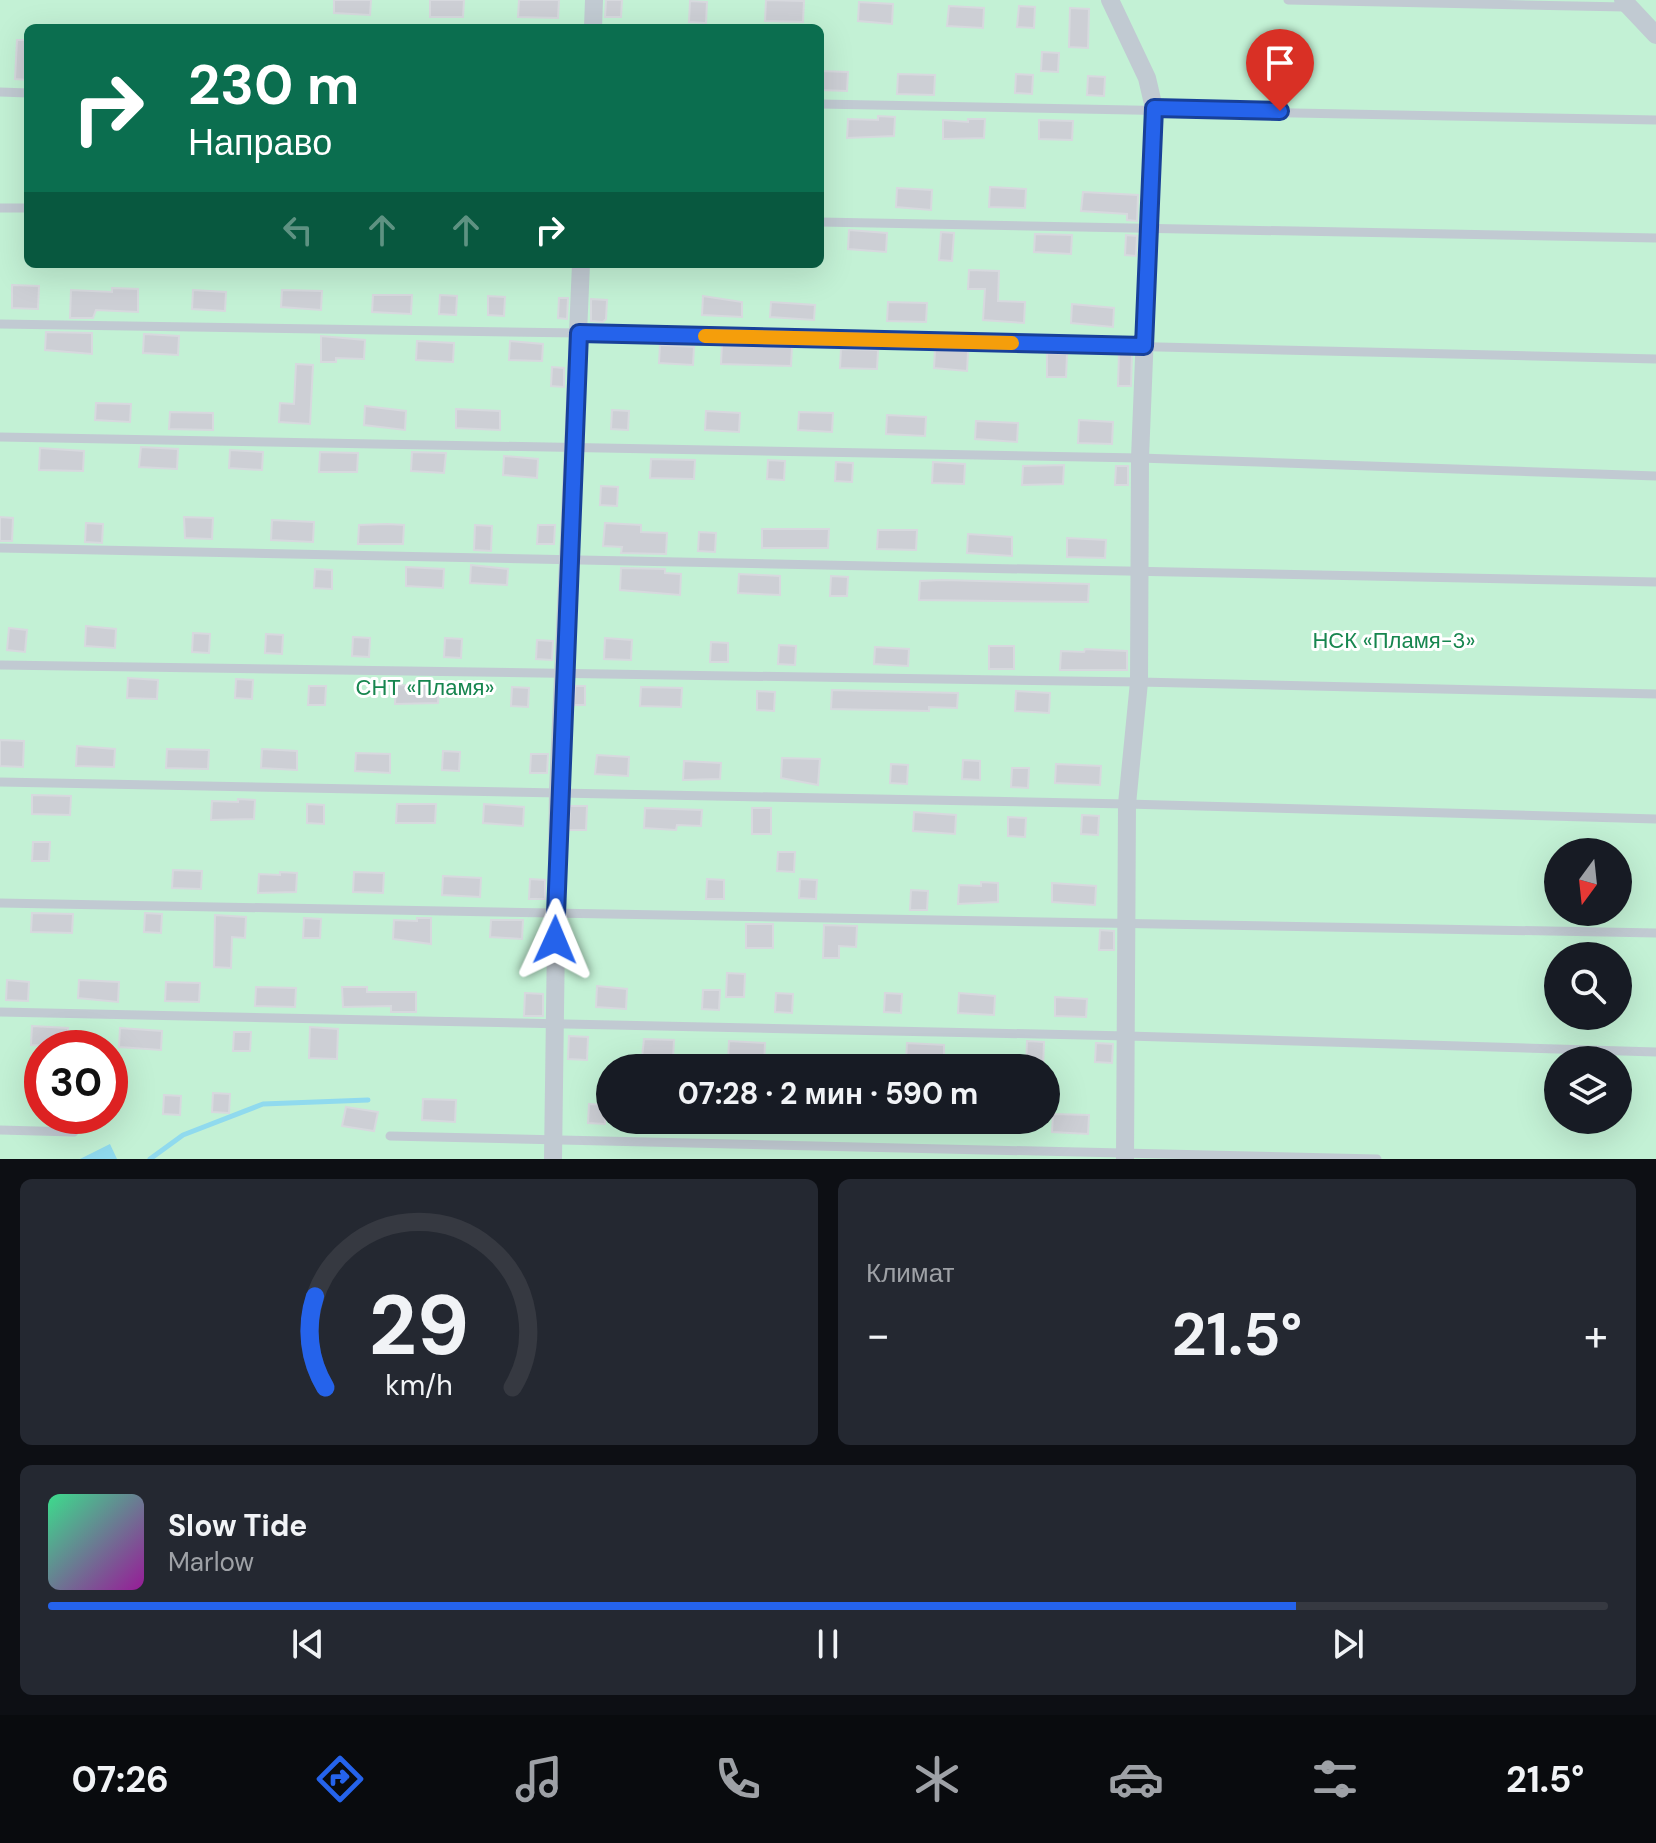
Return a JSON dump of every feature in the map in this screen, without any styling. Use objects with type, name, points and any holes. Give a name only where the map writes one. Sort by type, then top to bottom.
[{"type":"street","points":[[593,24],[594,0]]},
{"type":"street","points":[[1110,0],[1147,78],[1154,108],[1152,229],[1140,458],[1139,682],[1127,804],[1125,1155]]},
{"type":"street","points":[[1626,3],[1656,35]]},
{"type":"street","points":[[553,1159],[558,791],[581,268]]},
{"type":"lane","points":[[1288,0],[1626,3]]},
{"type":"lane","points":[[0,92],[24,93]]},
{"type":"lane","points":[[824,104],[1656,120]]},
{"type":"lane","points":[[0,208],[24,208]]},
{"type":"lane","points":[[824,222],[1656,238]]},
{"type":"lane","points":[[0,324],[579,333],[1656,359]]},
{"type":"lane","points":[[0,437],[573,445],[1140,458],[1656,476]]},
{"type":"lane","points":[[0,548],[1656,582]]},
{"type":"lane","points":[[0,665],[565,676],[1139,682],[1656,694]]},
{"type":"lane","points":[[0,782],[558,791],[1656,819]]},
{"type":"lane","points":[[0,903],[1656,933]]},
{"type":"lane","points":[[0,1012],[1128,1036],[1656,1052]]},
{"type":"lane","points":[[0,1130],[24,1131]]},
{"type":"lane","points":[[390,1136],[1377,1159]]},
{"type":"green space","name":"СНТ «Пламя»","points":[[0,0],[1656,0],[1656,1159],[0,1159]]},
{"type":"water","points":[[110,1144],[117,1159],[80,1159]]},
{"type":"building","points":[[334,0],[371,0],[370,15],[334,13]]},
{"type":"building","points":[[430,0],[464,0],[463,17],[430,17]]},
{"type":"building","points":[[519,0],[559,0],[558,18],[518,17]]},
{"type":"building","points":[[606,0],[622,0],[621,17],[605,17]]},
{"type":"building","points":[[766,0],[804,1],[803,22],[765,21]]},
{"type":"building","points":[[690,1],[707,2],[706,23],[689,22]]},
{"type":"building","points":[[859,2],[893,4],[892,24],[858,21]]},
{"type":"building","points":[[949,6],[984,8],[983,28],[947,26]]},
{"type":"building","points":[[1019,6],[1035,7],[1034,28],[1017,27]]},
{"type":"building","points":[[1070,8],[1089,9],[1088,48],[1069,47]]},
{"type":"building","points":[[17,40],[24,40],[24,80],[15,79]]},
{"type":"building","points":[[1042,52],[1059,53],[1058,72],[1041,71]]},
{"type":"building","points":[[824,71],[848,72],[847,91],[824,90]]},
{"type":"building","points":[[898,74],[935,75],[934,95],[897,94]]},
{"type":"building","points":[[1016,74],[1033,75],[1032,94],[1015,93]]},
{"type":"building","points":[[1088,76],[1105,77],[1104,96],[1087,95]]},
{"type":"building","points":[[878,116],[895,117],[894,136],[847,138],[848,119],[878,120]]},
{"type":"building","points":[[968,119],[985,119],[984,138],[943,139],[943,120],[968,122]]},
{"type":"building","points":[[1039,120],[1073,121],[1072,140],[1039,139]]},
{"type":"building","points":[[990,187],[1026,189],[1025,208],[989,207]]},
{"type":"building","points":[[897,188],[932,190],[931,210],[896,207]]},
{"type":"building","points":[[1083,192],[1138,195],[1137,221],[1127,220],[1127,214],[1081,211]]},
{"type":"building","points":[[849,230],[887,233],[886,252],[848,249]]},
{"type":"building","points":[[941,232],[954,233],[952,261],[939,260]]},
{"type":"building","points":[[1035,234],[1072,235],[1071,254],[1034,252]]},
{"type":"building","points":[[1126,235],[1137,236],[1136,256],[1125,255]]},
{"type":"building","points":[[969,270],[999,271],[998,301],[1025,302],[1024,323],[983,320],[985,289],[968,289]]},
{"type":"building","points":[[12,285],[39,286],[38,309],[12,308]]},
{"type":"building","points":[[112,288],[138,289],[138,312],[96,310],[93,318],[70,318],[71,290],[112,292]]},
{"type":"building","points":[[193,290],[226,292],[225,311],[192,309]]},
{"type":"building","points":[[282,290],[322,291],[321,310],[281,307]]},
{"type":"building","points":[[373,295],[412,295],[411,314],[372,312]]},
{"type":"building","points":[[440,295],[457,296],[456,315],[439,314]]},
{"type":"building","points":[[488,296],[505,297],[504,316],[488,315]]},
{"type":"building","points":[[703,296],[742,302],[742,317],[702,315]]},
{"type":"building","points":[[559,298],[568,298],[567,319],[558,318]]},
{"type":"building","points":[[591,299],[607,300],[606,319],[603,322],[591,321]]},
{"type":"building","points":[[771,302],[815,305],[814,320],[770,317]]},
{"type":"building","points":[[888,302],[927,303],[926,322],[887,321]]},
{"type":"building","points":[[1072,304],[1114,308],[1113,327],[1071,323]]},
{"type":"building","points":[[46,332],[92,333],[92,354],[45,350]]},
{"type":"building","points":[[144,334],[179,336],[178,355],[143,353]]},
{"type":"building","points":[[321,336],[365,340],[364,359],[336,358],[336,362],[321,362]]},
{"type":"building","points":[[417,341],[454,343],[453,362],[416,360]]},
{"type":"building","points":[[510,341],[543,344],[542,361],[509,360]]},
{"type":"building","points":[[722,344],[792,347],[791,366],[721,364]]},
{"type":"building","points":[[660,345],[694,347],[693,365],[659,363]]},
{"type":"building","points":[[841,349],[878,350],[877,369],[840,368]]},
{"type":"building","points":[[935,350],[968,351],[967,371],[934,368]]},
{"type":"building","points":[[1047,353],[1067,354],[1066,377],[1047,377]]},
{"type":"building","points":[[1119,354],[1132,354],[1131,386],[1118,386]]},
{"type":"building","points":[[296,364],[313,365],[310,424],[279,422],[280,403],[294,404]]},
{"type":"building","points":[[552,367],[564,368],[564,387],[551,386]]},
{"type":"building","points":[[96,403],[131,404],[130,422],[95,420]]},
{"type":"building","points":[[365,406],[406,411],[405,430],[364,425]]},
{"type":"building","points":[[456,409],[500,411],[500,430],[456,428]]},
{"type":"building","points":[[612,410],[629,411],[628,430],[611,429]]},
{"type":"building","points":[[706,411],[740,413],[739,432],[705,430]]},
{"type":"building","points":[[170,412],[213,413],[213,430],[169,429]]},
{"type":"building","points":[[799,412],[833,413],[832,432],[798,430]]},
{"type":"building","points":[[887,415],[926,417],[925,436],[886,434]]},
{"type":"building","points":[[1079,420],[1113,422],[1112,444],[1078,443]]},
{"type":"building","points":[[976,421],[1018,423],[1017,442],[975,439]]},
{"type":"building","points":[[141,447],[178,449],[177,469],[139,467]]},
{"type":"building","points":[[40,448],[84,451],[83,471],[39,470]]},
{"type":"building","points":[[230,450],[263,452],[262,470],[229,468]]},
{"type":"building","points":[[320,452],[358,453],[357,472],[319,472]]},
{"type":"building","points":[[412,452],[446,453],[444,473],[411,471]]},
{"type":"building","points":[[504,456],[538,459],[537,478],[503,475]]},
{"type":"building","points":[[651,459],[695,460],[694,479],[650,478]]},
{"type":"building","points":[[768,460],[785,461],[784,480],[767,479]]},
{"type":"building","points":[[836,462],[853,463],[852,482],[835,481]]},
{"type":"building","points":[[933,462],[965,464],[964,484],[932,483]]},
{"type":"building","points":[[1064,465],[1063,484],[1022,485],[1023,466]]},
{"type":"building","points":[[1116,466],[1128,466],[1128,485],[1115,485]]},
{"type":"building","points":[[601,486],[618,487],[617,506],[600,505]]},
{"type":"building","points":[[0,517],[13,518],[12,541],[0,541]]},
{"type":"building","points":[[184,517],[213,518],[212,539],[185,538]]},
{"type":"building","points":[[272,520],[314,522],[313,542],[271,540]]},
{"type":"building","points":[[86,523],[103,524],[102,543],[85,542]]},
{"type":"building","points":[[605,523],[641,525],[641,532],[667,533],[666,554],[621,553],[622,547],[603,546]]},
{"type":"building","points":[[359,525],[404,525],[403,544],[358,544]]},
{"type":"building","points":[[475,525],[492,526],[491,551],[474,550]]},
{"type":"building","points":[[538,525],[555,525],[554,544],[537,544]]},
{"type":"building","points":[[762,529],[829,529],[828,548],[762,548]]},
{"type":"building","points":[[878,530],[917,530],[916,550],[877,549]]},
{"type":"building","points":[[699,532],[716,533],[715,552],[698,551]]},
{"type":"building","points":[[968,534],[1012,537],[1012,556],[967,553]]},
{"type":"building","points":[[1067,538],[1106,540],[1105,558],[1067,557]]},
{"type":"building","points":[[471,565],[508,569],[507,585],[470,583]]},
{"type":"building","points":[[406,567],[444,569],[443,588],[406,586]]},
{"type":"building","points":[[621,568],[665,569],[665,573],[681,574],[680,595],[620,590]]},
{"type":"building","points":[[315,569],[332,570],[332,589],[314,588]]},
{"type":"building","points":[[739,574],[780,576],[780,595],[738,593]]},
{"type":"building","points":[[831,576],[848,577],[847,596],[830,596]]},
{"type":"building","points":[[920,581],[1089,584],[1088,602],[919,600]]},
{"type":"building","points":[[86,626],[116,629],[115,648],[85,646]]},
{"type":"building","points":[[9,628],[27,630],[25,652],[7,650]]},
{"type":"building","points":[[193,633],[210,634],[209,653],[192,652]]},
{"type":"building","points":[[266,634],[283,635],[282,654],[265,653]]},
{"type":"building","points":[[353,637],[370,638],[369,657],[352,656]]},
{"type":"building","points":[[445,638],[462,639],[461,658],[444,657]]},
{"type":"building","points":[[605,638],[632,640],[631,660],[604,659]]},
{"type":"building","points":[[537,640],[553,641],[552,660],[536,659]]},
{"type":"building","points":[[711,642],[728,643],[728,662],[710,662]]},
{"type":"building","points":[[779,645],[796,646],[795,665],[778,664]]},
{"type":"building","points":[[989,646],[1014,646],[1014,669],[989,669]]},
{"type":"building","points":[[875,647],[909,649],[908,666],[874,664]]},
{"type":"building","points":[[1085,649],[1127,651],[1127,670],[1060,670],[1061,651],[1084,652]]},
{"type":"building","points":[[128,678],[158,680],[157,699],[127,698]]},
{"type":"building","points":[[236,679],[253,680],[252,699],[235,698]]},
{"type":"building","points":[[422,683],[439,683],[438,703],[395,704],[396,685],[421,686]]},
{"type":"building","points":[[309,686],[326,686],[325,705],[308,705]]},
{"type":"building","points":[[575,686],[585,686],[585,705],[574,705]]},
{"type":"building","points":[[512,687],[529,688],[528,707],[511,706]]},
{"type":"building","points":[[641,687],[682,688],[681,707],[640,706]]},
{"type":"building","points":[[832,690],[958,693],[957,708],[929,707],[929,711],[831,709]]},
{"type":"building","points":[[757,691],[775,692],[774,711],[757,710]]},
{"type":"building","points":[[1016,691],[1050,693],[1049,713],[1015,711]]},
{"type":"building","points":[[0,740],[24,741],[23,767],[0,766]]},
{"type":"building","points":[[77,746],[115,749],[114,767],[76,766]]},
{"type":"building","points":[[167,749],[209,750],[208,769],[166,768]]},
{"type":"building","points":[[262,749],[297,751],[297,770],[261,768]]},
{"type":"building","points":[[443,751],[460,752],[459,771],[442,770]]},
{"type":"building","points":[[356,753],[390,754],[390,773],[355,771]]},
{"type":"building","points":[[531,754],[548,754],[547,773],[530,773]]},
{"type":"building","points":[[597,755],[629,757],[628,776],[595,774]]},
{"type":"building","points":[[782,758],[820,759],[818,785],[781,778]]},
{"type":"building","points":[[963,760],[980,761],[980,780],[962,779]]},
{"type":"building","points":[[684,761],[721,763],[720,779],[683,780]]},
{"type":"building","points":[[891,764],[908,765],[907,784],[890,783]]},
{"type":"building","points":[[1056,764],[1101,766],[1100,785],[1055,783]]},
{"type":"building","points":[[1012,768],[1029,768],[1028,788],[1011,787]]},
{"type":"building","points":[[32,795],[71,796],[70,815],[32,814]]},
{"type":"building","points":[[238,799],[255,800],[254,819],[211,820],[212,801],[238,802]]},
{"type":"building","points":[[307,804],[324,805],[324,824],[307,823]]},
{"type":"building","points":[[397,804],[436,804],[435,823],[396,823]]},
{"type":"building","points":[[484,804],[524,807],[523,826],[483,823]]},
{"type":"building","points":[[570,806],[587,806],[586,830],[569,830]]},
{"type":"building","points":[[645,808],[702,810],[701,826],[677,825],[676,830],[644,828]]},
{"type":"building","points":[[752,808],[771,808],[771,834],[752,834]]},
{"type":"building","points":[[914,812],[956,815],[955,834],[913,831]]},
{"type":"building","points":[[1082,815],[1099,816],[1098,835],[1081,834]]},
{"type":"building","points":[[1008,817],[1026,818],[1025,837],[1008,836]]},
{"type":"building","points":[[33,842],[50,842],[49,861],[32,861]]},
{"type":"building","points":[[778,852],[795,852],[794,872],[777,871]]},
{"type":"building","points":[[173,870],[202,871],[201,889],[172,888]]},
{"type":"building","points":[[280,872],[297,873],[296,892],[258,893],[259,874],[280,875]]},
{"type":"building","points":[[354,872],[384,873],[383,893],[353,892]]},
{"type":"building","points":[[443,876],[481,878],[480,897],[442,895]]},
{"type":"building","points":[[530,879],[545,880],[545,899],[529,899]]},
{"type":"building","points":[[707,879],[724,880],[724,899],[706,899]]},
{"type":"building","points":[[800,879],[817,880],[816,899],[799,898]]},
{"type":"building","points":[[981,882],[998,883],[998,902],[958,904],[959,885],[981,886]]},
{"type":"building","points":[[1052,883],[1096,886],[1095,905],[1052,902]]},
{"type":"building","points":[[911,890],[928,891],[927,910],[910,910]]},
{"type":"building","points":[[32,913],[73,914],[72,933],[31,932]]},
{"type":"building","points":[[145,913],[162,914],[161,933],[144,932]]},
{"type":"building","points":[[215,915],[246,917],[245,938],[232,937],[231,968],[214,967]]},
{"type":"building","points":[[304,918],[321,919],[320,938],[303,938]]},
{"type":"building","points":[[417,918],[431,918],[431,944],[393,939],[394,920],[417,921]]},
{"type":"building","points":[[491,920],[523,920],[522,939],[490,937]]},
{"type":"building","points":[[746,924],[773,924],[773,948],[746,948]]},
{"type":"building","points":[[824,925],[857,926],[856,947],[839,946],[839,958],[823,958]]},
{"type":"building","points":[[1100,930],[1114,931],[1114,950],[1099,950]]},
{"type":"building","points":[[727,973],[745,974],[744,997],[726,997]]},
{"type":"building","points":[[7,980],[29,982],[28,1001],[6,1000]]},
{"type":"building","points":[[79,980],[119,982],[118,1002],[78,998]]},
{"type":"building","points":[[166,982],[200,983],[199,1002],[165,1001]]},
{"type":"building","points":[[597,986],[627,989],[626,1009],[596,1007]]},
{"type":"building","points":[[256,987],[296,988],[295,1007],[255,1006]]},
{"type":"building","points":[[342,987],[367,987],[367,992],[416,992],[416,1012],[391,1012],[391,1006],[343,1007]]},
{"type":"building","points":[[703,990],[720,990],[719,1010],[702,1009]]},
{"type":"building","points":[[525,993],[543,994],[543,1016],[524,1016]]},
{"type":"building","points":[[776,993],[793,994],[792,1013],[775,1012]]},
{"type":"building","points":[[885,993],[902,994],[901,1013],[884,1012]]},
{"type":"building","points":[[959,993],[995,996],[994,1015],[958,1013]]},
{"type":"building","points":[[1055,997],[1087,999],[1086,1017],[1055,1016]]},
{"type":"building","points":[[32,1026],[68,1028],[68,1030],[32,1030]]},
{"type":"building","points":[[310,1027],[338,1029],[337,1059],[309,1058]]},
{"type":"building","points":[[120,1028],[162,1031],[161,1050],[128,1048],[128,1030]]},
{"type":"building","points":[[234,1032],[251,1032],[250,1051],[233,1051]]},
{"type":"building","points":[[569,1036],[588,1037],[587,1060],[568,1059]]},
{"type":"building","points":[[644,1039],[674,1040],[673,1054],[642,1054]]},
{"type":"building","points":[[729,1041],[765,1043],[765,1054],[728,1054]]},
{"type":"building","points":[[1027,1041],[1044,1042],[1044,1054],[1026,1054]]},
{"type":"building","points":[[907,1043],[944,1045],[944,1054],[906,1054]]},
{"type":"building","points":[[1096,1043],[1113,1044],[1112,1063],[1095,1062]]},
{"type":"building","points":[[213,1093],[230,1094],[229,1113],[212,1112]]},
{"type":"building","points":[[164,1095],[181,1096],[180,1115],[163,1114]]},
{"type":"building","points":[[423,1099],[456,1100],[455,1122],[422,1120]]},
{"type":"building","points":[[589,1104],[596,1104],[596,1123],[588,1123]]},
{"type":"building","points":[[346,1107],[378,1112],[374,1131],[342,1126]]},
{"type":"building","points":[[1060,1114],[1089,1115],[1088,1134],[1060,1132]]},
{"type":"waterway","points":[[150,1159],[183,1135],[263,1104],[368,1100]]},
{"type":"slow traffic","points":[[705,336],[1012,343]]},
{"type":"route","points":[[555,940],[558,791],[579,333],[1144,346],[1152,229],[1154,108],[1280,111]]},
{"type":"park label","name":"НСК «Пламя-3»","points":[[1394,640]]}]
